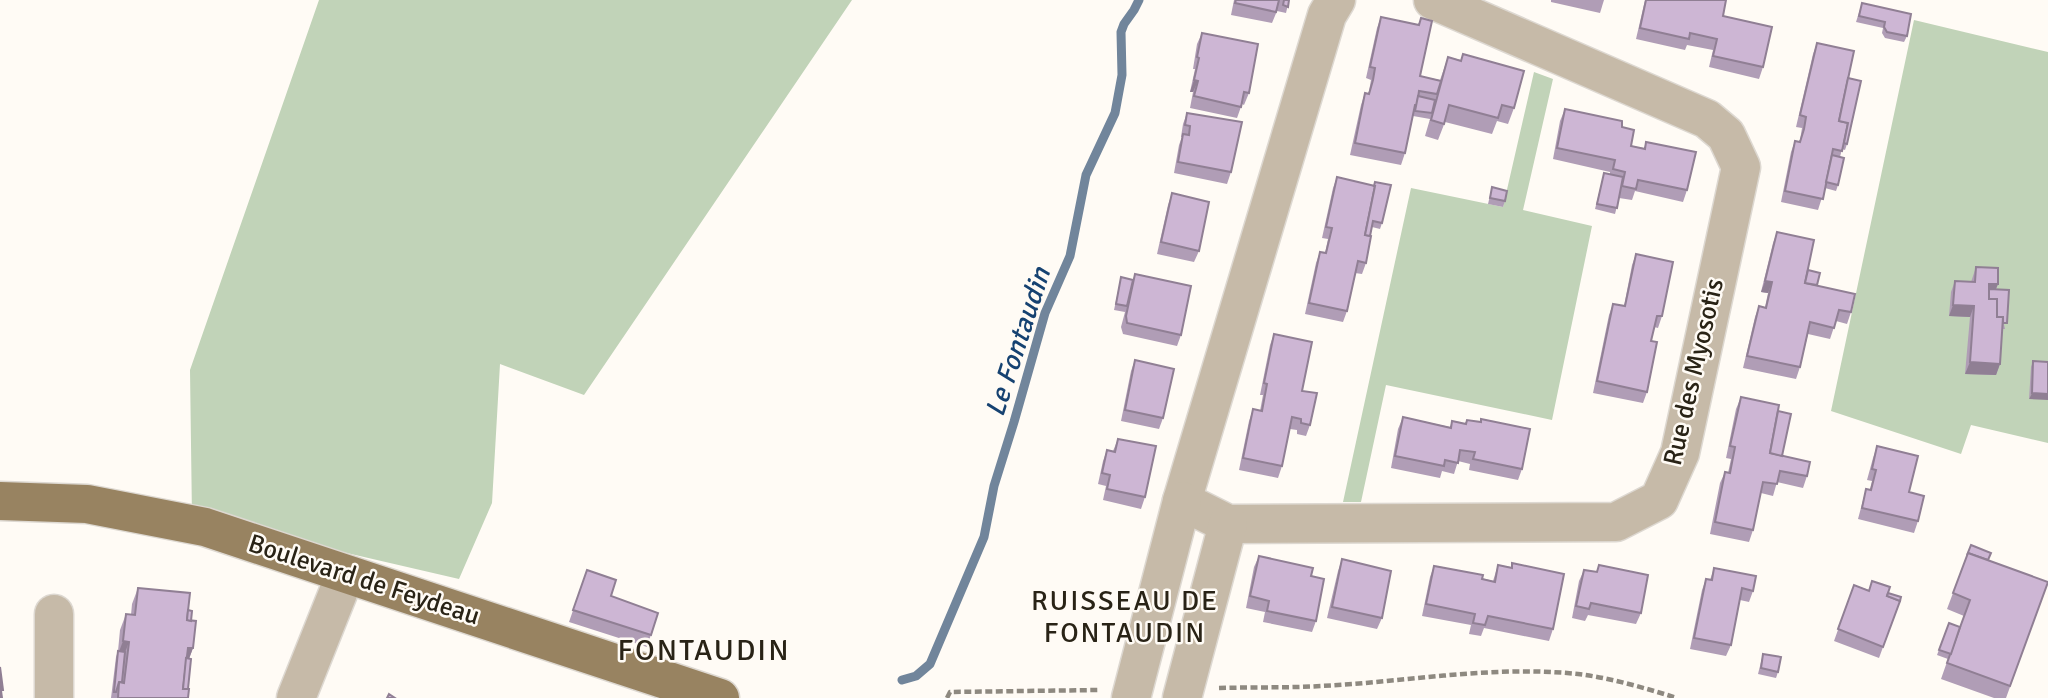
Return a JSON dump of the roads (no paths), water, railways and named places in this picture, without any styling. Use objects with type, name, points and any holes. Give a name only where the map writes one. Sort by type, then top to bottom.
[{"type":"main road","name":"Boulevard de Feydeau","points":[[0,501],[87,504],[205,527],[720,698]]},
{"type":"street","points":[[1132,694],[1182,501],[1327,15],[1336,0]]},
{"type":"street","name":"Rue des Myosotis","points":[[1182,501],[1228,524],[1616,522],[1658,500],[1680,453],[1741,167],[1727,135],[1707,119],[1433,0]]},
{"type":"street","points":[[1183,693],[1228,524]]},
{"type":"street","points":[[296,698],[343,574]]},
{"type":"street","points":[[54,614],[54,698]]},
{"type":"waterway","name":"Le Fontaudin","points":[[902,680],[916,676],[930,664],[984,537],[994,486],[1045,313],[1070,256],[1086,175],[1115,113],[1122,75],[1121,32],[1139,0]]},
{"type":"district","name":"RUISSEAU DE FONTAUDIN","points":[[1125,617]]},
{"type":"district","name":"FONTAUDIN","points":[[704,650]]}]
